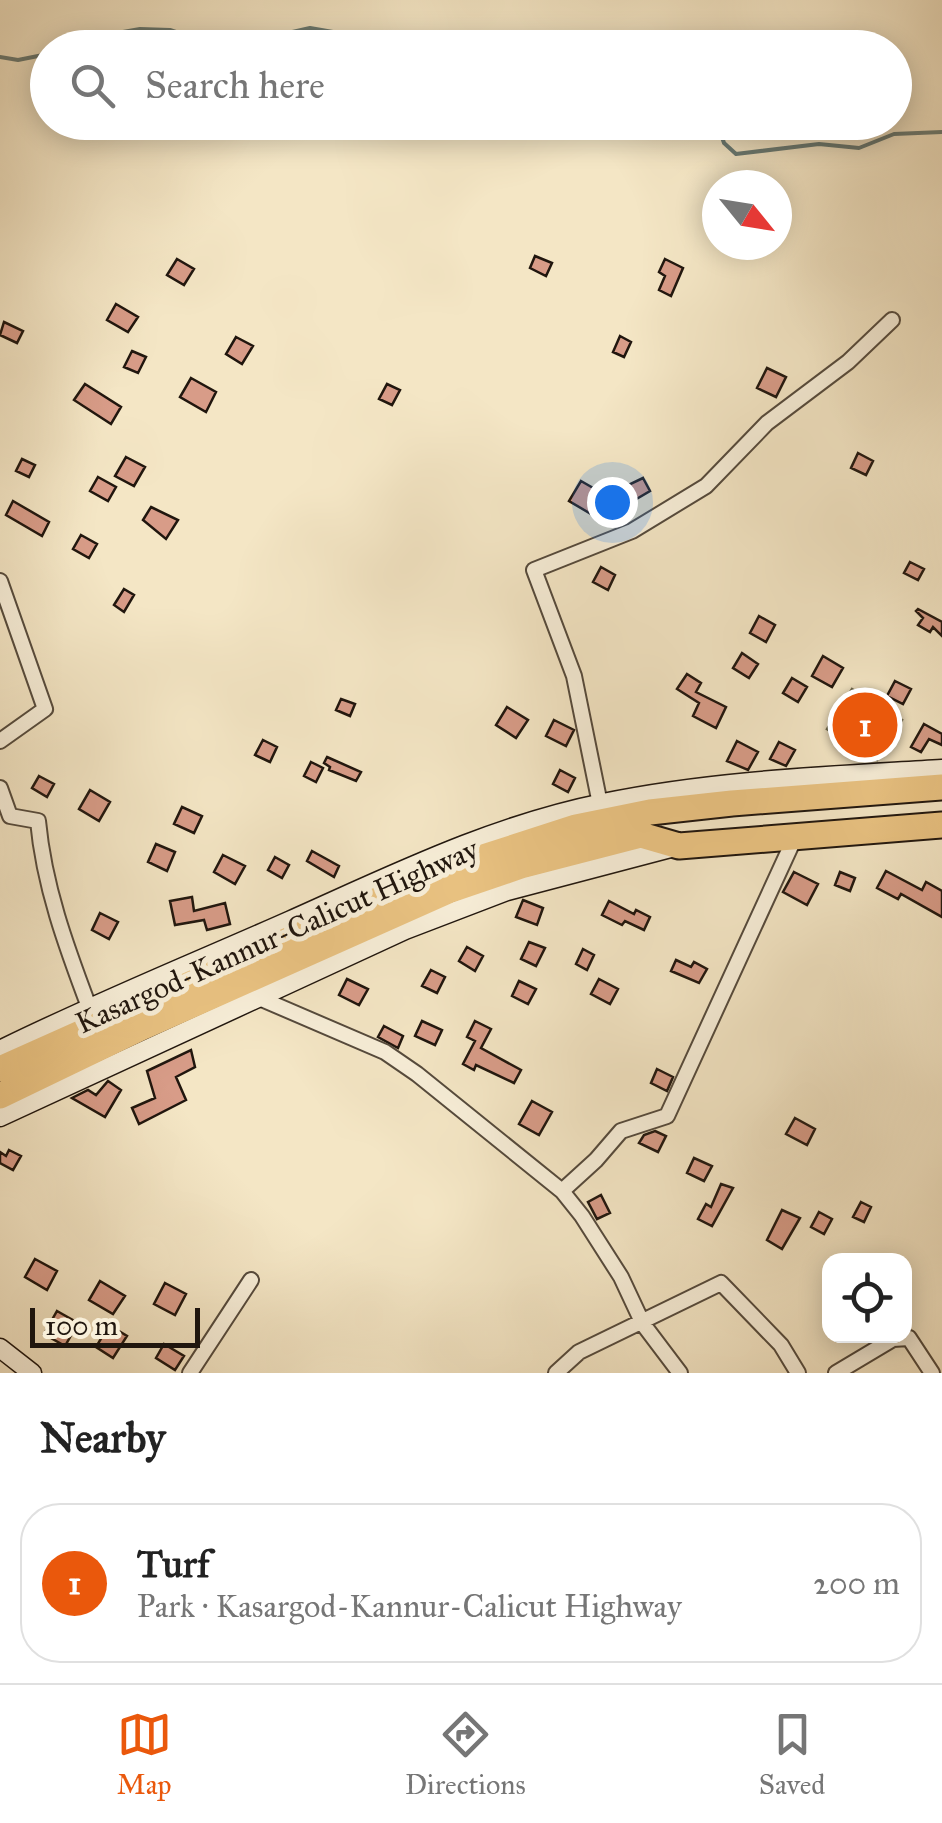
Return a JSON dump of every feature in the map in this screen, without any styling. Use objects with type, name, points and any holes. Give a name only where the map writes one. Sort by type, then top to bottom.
[{"type":"highway","name":"Kasargod-Kannur-Calicut Highway","points":[[0,1069],[449,868],[576,827],[650,812],[732,803],[942,787]]},
{"type":"highway","name":"Kasargod-Kannur-Calicut Highway","points":[[0,1096],[448,890],[521,866],[640,835],[678,846],[942,825]]},
{"type":"street","points":[[600,804],[574,676],[534,570],[632,531],[706,486],[767,423],[848,362],[892,320]]},
{"type":"street","points":[[0,581],[46,709],[0,741]]},
{"type":"street","points":[[0,1050],[88,1007],[452,848],[600,804],[692,787],[942,768]]},
{"type":"street","points":[[0,788],[10,816],[38,821],[42,859],[64,941],[88,1007]]},
{"type":"street","points":[[562,1191],[621,1131],[667,1116],[796,834]]},
{"type":"street","points":[[0,1117],[405,930],[507,891],[678,846]]},
{"type":"street","points":[[258,998],[385,1052],[562,1191],[620,1277],[643,1324],[680,1373]]},
{"type":"street","points":[[190,1373],[251,1280]]},
{"type":"street","points":[[556,1373],[579,1352],[722,1283],[781,1345],[798,1373]]},
{"type":"street","points":[[836,1373],[893,1339],[909,1338],[932,1373]]},
{"type":"street","points":[[7,1360],[32,1373]]},
{"type":"green space","points":[[852,689],[902,720],[877,760],[827,729]]},
{"type":"building","points":[[535,256],[552,263],[546,276],[530,268]]},
{"type":"building","points":[[177,259],[194,269],[184,285],[167,275]]},
{"type":"building","points":[[665,259],[683,268],[671,296],[659,290],[665,276],[659,272]]},
{"type":"building","points":[[116,304],[138,317],[128,332],[107,320]]},
{"type":"building","points":[[4,322],[23,331],[17,343],[0,335]]},
{"type":"building","points":[[620,336],[631,342],[624,357],[613,352]]},
{"type":"building","points":[[236,337],[253,346],[242,364],[226,354]]},
{"type":"building","points":[[132,351],[146,357],[138,373],[124,367]]},
{"type":"building","points":[[767,368],[786,377],[776,397],[757,388]]},
{"type":"building","points":[[191,378],[216,392],[206,412],[180,397]]},
{"type":"building","points":[[85,384],[121,407],[111,424],[74,400]]},
{"type":"building","points":[[387,384],[400,390],[392,405],[379,399]]},
{"type":"building","points":[[858,453],[873,461],[866,475],[851,468]]},
{"type":"building","points":[[126,457],[145,467],[134,486],[115,476]]},
{"type":"building","points":[[22,459],[35,465],[29,477],[16,471]]},
{"type":"building","points":[[98,477],[116,487],[108,501],[90,491]]},
{"type":"building","points":[[643,478],[650,491],[633,501],[626,486]]},
{"type":"building","points":[[581,481],[607,496],[596,517],[569,501]]},
{"type":"building","points":[[13,501],[49,522],[42,536],[6,515]]},
{"type":"building","points":[[151,507],[178,520],[166,539],[143,520]]},
{"type":"building","points":[[81,535],[97,544],[89,558],[73,549]]},
{"type":"building","points":[[910,562],[924,569],[918,580],[904,573]]},
{"type":"building","points":[[601,567],[615,575],[608,590],[593,582]]},
{"type":"building","points":[[124,589],[134,595],[124,612],[114,605]]},
{"type":"building","points":[[918,609],[942,622],[942,636],[933,627],[930,632],[918,625],[923,618]]},
{"type":"building","points":[[759,616],[775,625],[766,642],[750,633]]},
{"type":"building","points":[[742,653],[758,664],[749,678],[733,668]]},
{"type":"building","points":[[823,656],[843,668],[832,687],[812,676]]},
{"type":"building","points":[[687,674],[701,683],[696,692],[726,707],[716,728],[693,716],[699,703],[677,689]]},
{"type":"building","points":[[792,678],[807,687],[798,702],[783,693]]},
{"type":"building","points":[[895,681],[911,689],[903,704],[887,696]]},
{"type":"building","points":[[341,699],[355,704],[350,716],[336,710]]},
{"type":"building","points":[[507,707],[528,720],[516,738],[496,725]]},
{"type":"building","points":[[554,720],[574,730],[566,746],[546,736]]},
{"type":"building","points":[[924,724],[942,734],[942,745],[929,739],[921,752],[911,747]]},
{"type":"building","points":[[263,740],[277,747],[270,762],[255,755]]},
{"type":"building","points":[[737,741],[758,752],[748,770],[727,761]]},
{"type":"building","points":[[779,742],[795,750],[786,766],[770,759]]},
{"type":"building","points":[[327,757],[361,772],[356,781],[329,770],[324,763]]},
{"type":"building","points":[[311,762],[323,768],[316,782],[304,776]]},
{"type":"building","points":[[560,770],[575,778],[568,792],[553,784]]},
{"type":"building","points":[[39,776],[54,784],[47,797],[32,788]]},
{"type":"building","points":[[90,790],[110,802],[99,821],[79,809]]},
{"type":"building","points":[[182,807],[202,816],[194,833],[174,824]]},
{"type":"building","points":[[156,844],[175,852],[167,871],[148,862]]},
{"type":"building","points":[[312,851],[339,866],[334,877],[307,861]]},
{"type":"building","points":[[223,855],[245,866],[235,884],[214,872]]},
{"type":"building","points":[[275,857],[289,865],[282,878],[268,870]]},
{"type":"building","points":[[886,871],[922,890],[926,882],[942,891],[942,917],[901,894],[898,899],[877,888]]},
{"type":"building","points":[[794,872],[818,884],[807,905],[783,892]]},
{"type":"building","points":[[840,872],[855,878],[850,891],[835,885]]},
{"type":"building","points":[[192,897],[194,911],[225,903],[230,924],[207,930],[204,920],[175,925],[170,901]]},
{"type":"building","points":[[523,900],[543,908],[537,925],[516,917]]},
{"type":"building","points":[[609,901],[634,914],[636,910],[650,917],[644,930],[602,915]]},
{"type":"building","points":[[100,913],[118,922],[109,939],[92,930]]},
{"type":"building","points":[[529,942],[545,948],[536,966],[521,959]]},
{"type":"building","points":[[467,947],[483,956],[475,971],[459,961]]},
{"type":"building","points":[[583,949],[594,955],[587,970],[576,964]]},
{"type":"building","points":[[676,960],[691,967],[694,962],[707,969],[699,983],[671,971]]},
{"type":"building","points":[[431,970],[445,977],[437,993],[422,986]]},
{"type":"building","points":[[347,979],[368,989],[359,1005],[339,995]]},
{"type":"building","points":[[599,979],[618,989],[610,1004],[591,994]]},
{"type":"building","points":[[519,981],[536,989],[528,1004],[512,996]]},
{"type":"building","points":[[422,1021],[442,1030],[435,1045],[415,1036]]},
{"type":"building","points":[[475,1021],[491,1029],[481,1048],[521,1070],[514,1083],[476,1065],[474,1070],[463,1064],[475,1041],[467,1037]]},
{"type":"building","points":[[384,1026],[403,1036],[398,1048],[378,1037]]},
{"type":"building","points":[[191,1050],[195,1067],[176,1077],[186,1100],[139,1124],[132,1108],[155,1098],[147,1071]]},
{"type":"building","points":[[657,1069],[673,1077],[667,1091],[651,1083]]},
{"type":"building","points":[[108,1081],[121,1090],[105,1117],[72,1098],[88,1090],[96,1095]]},
{"type":"building","points":[[532,1101],[552,1112],[539,1135],[519,1124]]},
{"type":"building","points":[[795,1118],[815,1129],[807,1145],[786,1134]]},
{"type":"building","points":[[655,1131],[666,1136],[658,1152],[639,1143],[644,1135]]},
{"type":"building","points":[[9,1150],[21,1156],[13,1170],[0,1163],[0,1152],[6,1156]]},
{"type":"building","points":[[694,1158],[712,1166],[704,1181],[687,1173]]},
{"type":"building","points":[[721,1184],[733,1188],[712,1226],[698,1219],[706,1204],[711,1207]]},
{"type":"building","points":[[601,1195],[610,1213],[597,1219],[588,1202]]},
{"type":"building","points":[[861,1202],[871,1207],[864,1222],[853,1217]]},
{"type":"building","points":[[782,1210],[800,1218],[782,1249],[767,1240]]},
{"type":"building","points":[[819,1212],[832,1219],[824,1234],[811,1227]]},
{"type":"building","points":[[35,1259],[57,1271],[47,1290],[25,1277]]},
{"type":"building","points":[[100,1281],[125,1296],[113,1314],[89,1300]]},
{"type":"building","points":[[165,1283],[186,1294],[175,1315],[154,1304]]},
{"type":"building","points":[[57,1311],[78,1323],[65,1346],[44,1334]]},
{"type":"building","points":[[109,1325],[127,1336],[113,1358],[96,1347]]},
{"type":"building","points":[[164,1344],[184,1356],[175,1370],[156,1358]]},
{"type":"waterway","points":[[134,30],[170,30]]},
{"type":"waterway","points":[[301,30],[322,30]]},
{"type":"waterway","points":[[0,57],[30,58]]},
{"type":"waterway","points":[[912,133],[942,132]]},
{"type":"waterway","points":[[723,140],[736,154],[819,144],[859,148],[879,140]]},
{"type":"place","name":"Turf","points":[[865,725]]}]
